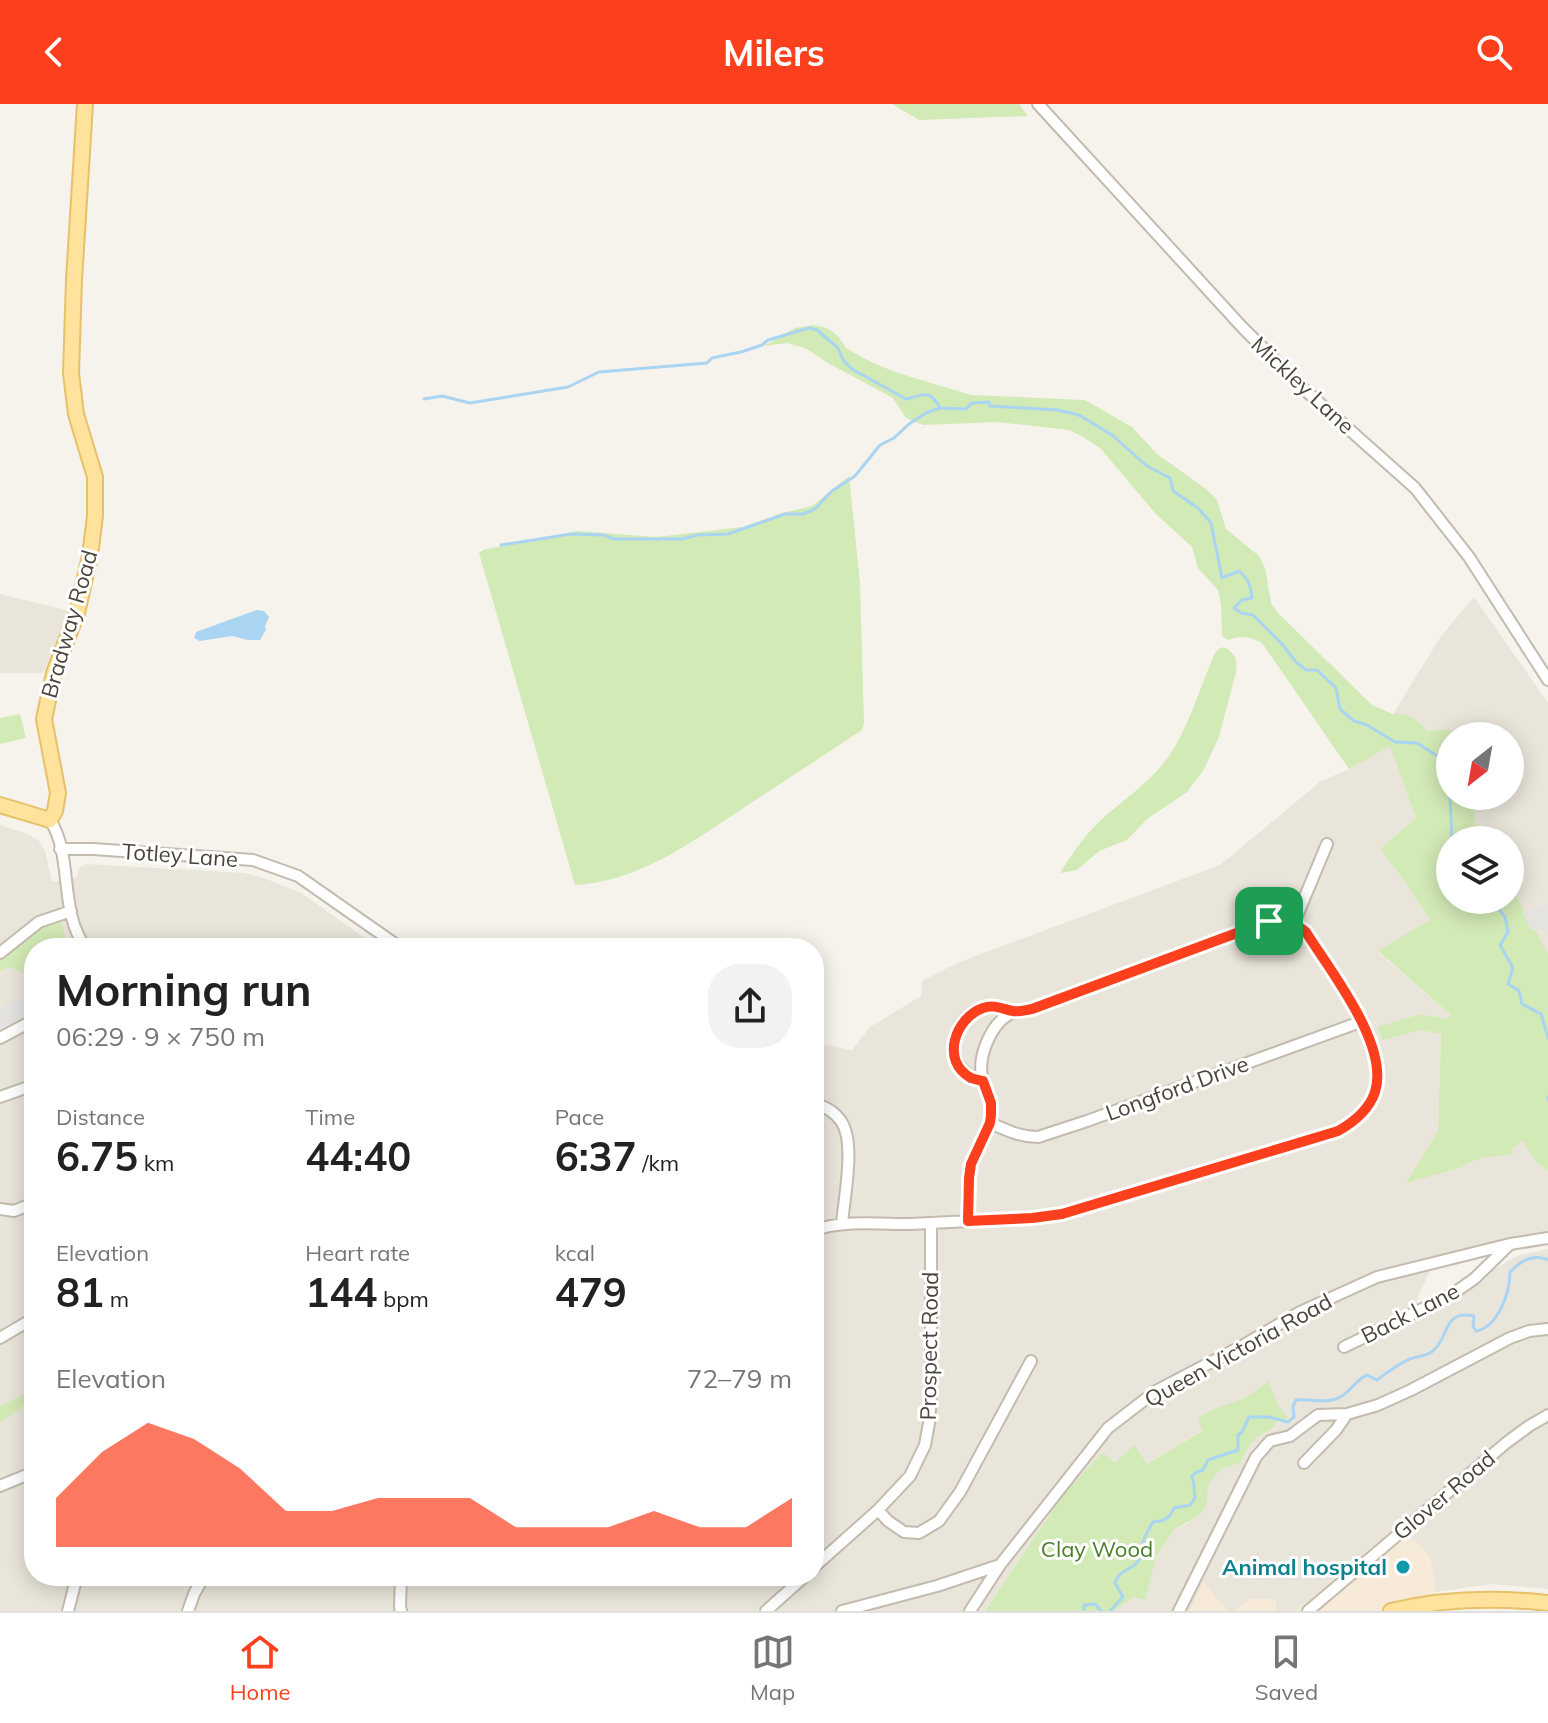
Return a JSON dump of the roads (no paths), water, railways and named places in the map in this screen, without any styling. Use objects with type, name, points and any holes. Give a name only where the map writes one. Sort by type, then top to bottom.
[{"type":"main road","name":"Bradway Road","points":[[50,820],[58,793],[44,729],[45,708],[54,673],[77,613],[95,516],[95,477],[76,414],[72,385],[74,280],[85,104]]},
{"type":"main road","points":[[0,805],[50,820]]},
{"type":"main road","points":[[1391,1611],[1467,1599],[1548,1603]]},
{"type":"street","name":"Mickley Lane","points":[[1038,104],[1242,327],[1306,391],[1415,488],[1469,557],[1548,680]]},
{"type":"street","points":[[50,820],[58,837],[71,911],[80,938]]},
{"type":"street","points":[[1294,923],[1327,844]]},
{"type":"street","name":"Totley Lane","points":[[60,849],[253,860],[298,876],[387,938]]},
{"type":"street","points":[[0,953],[39,922],[71,911]]},
{"type":"street","points":[[824,1228],[842,1224],[931,1223],[1032,1218],[1062,1214],[1338,1131],[1353,1123],[1376,1090],[1372,1040],[1306,932],[1294,923],[1279,919],[1269,921],[1032,1009],[1008,1015],[993,1031],[982,1057],[980,1068],[991,1103],[990,1123],[971,1164],[968,1221]]},
{"type":"street","points":[[983,1081],[971,1078],[962,1071],[956,1060],[953,1051],[957,1033],[966,1019],[984,1008],[992,1006],[1017,1012]]},
{"type":"street","name":"Longford Drive","points":[[990,1123],[1012,1133],[1038,1137],[1363,1021]]},
{"type":"street","points":[[0,1038],[24,1025]]},
{"type":"street","points":[[0,1097],[24,1089]]},
{"type":"street","points":[[824,1108],[841,1122],[847,1135],[848,1160],[842,1224]]},
{"type":"street","points":[[0,1209],[14,1211],[24,1207]]},
{"type":"street","name":"Prospect Road","points":[[824,1558],[878,1510],[910,1476],[925,1445],[931,1394],[931,1223]]},
{"type":"street","name":"Queen Victoria Road","points":[[970,1611],[1000,1565],[1108,1428],[1156,1391],[1300,1312],[1365,1282],[1510,1244],[1548,1238]]},
{"type":"street","name":"Back Lane","points":[[1344,1347],[1451,1295],[1474,1279],[1510,1244]]},
{"type":"street","points":[[0,1338],[24,1324]]},
{"type":"street","points":[[1179,1611],[1260,1450],[1270,1441],[1290,1436],[1318,1415],[1347,1414],[1378,1405],[1519,1334],[1548,1329]]},
{"type":"street","points":[[878,1510],[904,1532],[919,1533],[939,1521],[960,1492],[1031,1361]]},
{"type":"street","points":[[1304,1463],[1347,1414]]},
{"type":"street","name":"Glover Road","points":[[1308,1611],[1506,1443],[1548,1415]]},
{"type":"street","points":[[0,1486],[24,1476]]},
{"type":"street","points":[[842,1611],[937,1586],[1000,1565]]},
{"type":"street","points":[[68,1611],[74,1586]]},
{"type":"street","points":[[188,1611],[198,1586]]},
{"type":"street","points":[[401,1586],[401,1611]]},
{"type":"street","points":[[766,1611],[794,1586]]},
{"type":"water","points":[[257,610],[264,611],[269,617],[260,640],[232,636],[200,641],[194,638],[196,632]]},
{"type":"waterway","points":[[424,399],[442,396],[470,403],[568,387],[599,372],[707,363],[712,358],[741,352],[809,328],[817,330],[838,348],[843,360],[852,369],[906,399],[929,395],[940,408]]},
{"type":"waterway","points":[[501,545],[571,534],[603,535],[614,539],[683,539],[696,535],[728,534],[785,514],[803,514],[815,509],[832,491],[855,476],[880,445],[926,413],[940,408],[966,409],[972,403],[989,402],[990,406],[1058,410],[1079,415],[1112,435],[1147,466],[1170,478],[1173,491],[1198,508],[1211,523],[1222,578],[1239,571],[1251,589],[1252,598],[1242,600],[1234,608],[1253,615],[1296,662],[1306,670],[1317,670],[1336,688],[1340,709],[1354,721],[1395,742],[1417,743],[1436,755]]},
{"type":"waterway","points":[[1451,810],[1451,826]]},
{"type":"waterway","points":[[1503,914],[1508,932],[1500,945],[1513,968],[1508,984],[1519,991],[1522,1004],[1541,1014],[1548,1038]]},
{"type":"waterway","points":[[1110,1611],[1123,1597],[1115,1583],[1117,1578],[1139,1560],[1153,1522],[1166,1519],[1174,1508],[1190,1505],[1195,1498],[1192,1476],[1203,1470],[1208,1460],[1238,1450],[1238,1435],[1249,1417],[1269,1417],[1288,1422],[1294,1417],[1296,1400],[1331,1400],[1341,1397],[1367,1375],[1377,1380],[1406,1361],[1431,1352],[1439,1344],[1448,1325],[1457,1317],[1474,1316],[1476,1331],[1484,1328],[1501,1308],[1508,1290],[1510,1272],[1527,1259],[1537,1257],[1548,1260]]},
{"type":"waterway","points":[[1084,1611],[1084,1605],[1095,1604],[1101,1611]]},
{"type":"place","name":"Animal hospital","points":[[1403,1567]]},
{"type":"park label","name":"Clay Wood","points":[[1097,1549]]}]
